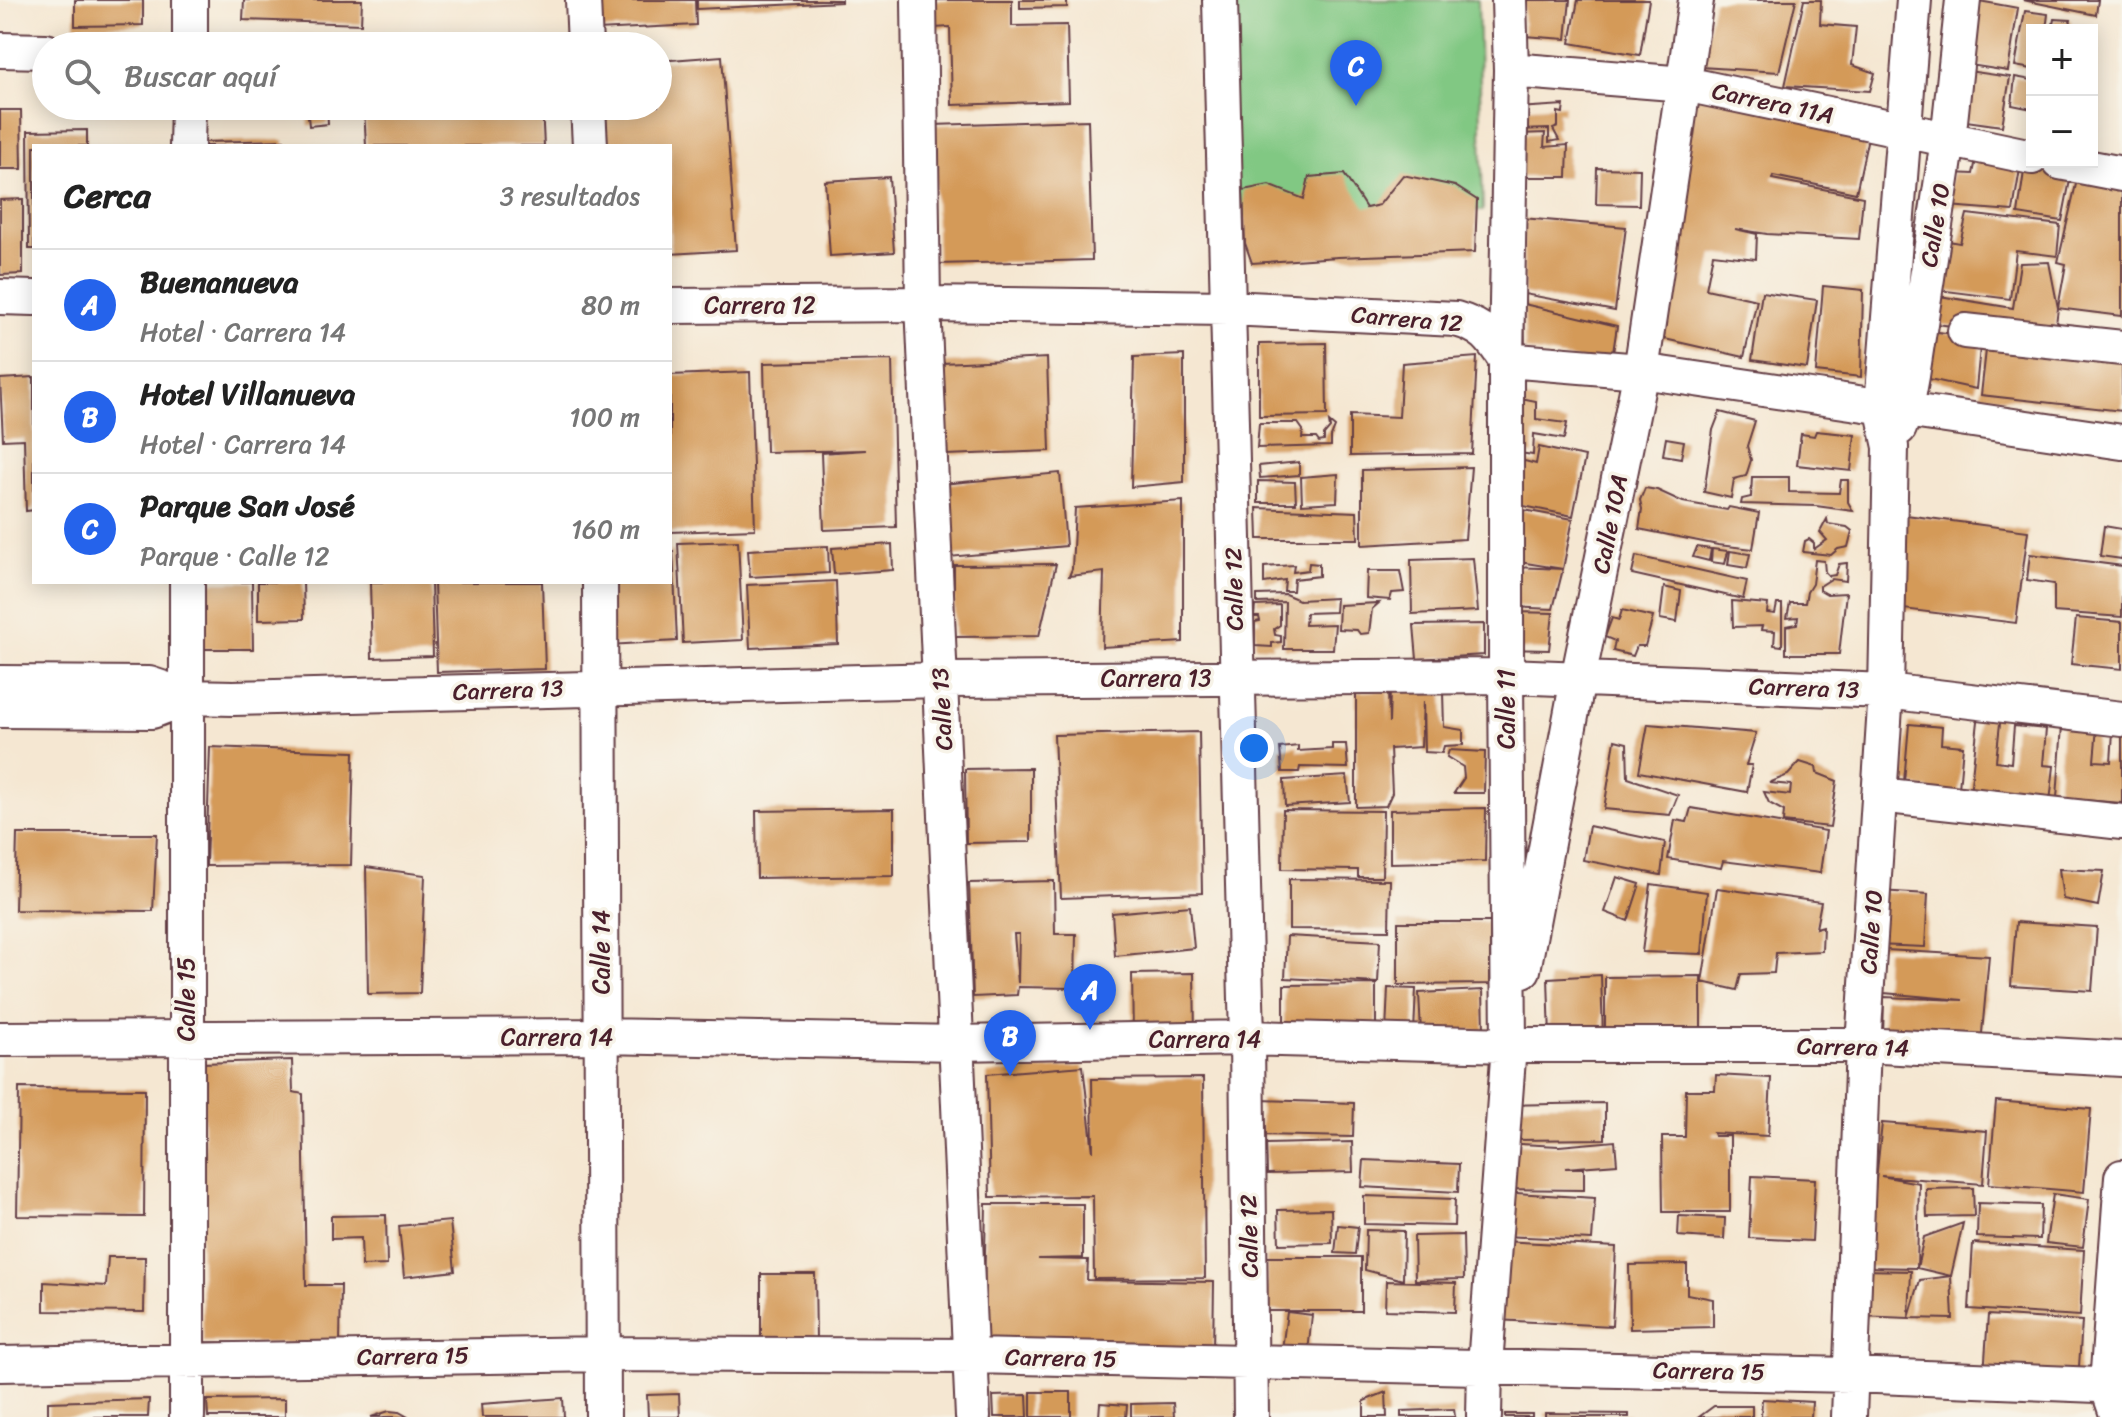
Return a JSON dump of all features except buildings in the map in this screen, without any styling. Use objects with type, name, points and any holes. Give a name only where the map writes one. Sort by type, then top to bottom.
[{"type":"street","points":[[190,0],[190,32]]},
{"type":"street","points":[[583,0],[584,32]]},
{"type":"street","name":"Calle 13","points":[[919,0],[923,304],[973,1417]]},
{"type":"street","name":"Calle 12","points":[[1220,0],[1247,1038],[1251,1417]]},
{"type":"street","name":"Calle 11","points":[[1484,1417],[1485,1365],[1509,1045],[1506,360],[1511,70],[1509,0]]},
{"type":"street","name":"Calle 10A","points":[[1509,1045],[1578,679],[1641,371],[1696,0]]},
{"type":"street","points":[[1894,407],[1904,130],[1914,0]]},
{"type":"street","name":"Calle 10","points":[[1849,1417],[1863,1045],[1886,691],[1894,407],[1948,140],[1963,0]]},
{"type":"street","points":[[0,50],[32,51]]},
{"type":"street","name":"Carrera 11A","points":[[1511,70],[1685,84],[2026,156]]},
{"type":"street","points":[[187,144],[188,120]]},
{"type":"street","points":[[589,120],[590,144]]},
{"type":"street","points":[[2091,168],[2122,174]]},
{"type":"street","points":[[0,297],[32,298]]},
{"type":"street","name":"Carrera 12","points":[[672,306],[923,304],[1228,308],[1456,319],[1474,324],[1491,337],[1506,360]]},
{"type":"street","points":[[1965,331],[2122,348]]},
{"type":"street","points":[[1506,360],[1641,371],[2122,442]]},
{"type":"street","name":"Calle 15","points":[[187,584],[187,1417]]},
{"type":"street","name":"Calle 14","points":[[600,584],[603,1417]]},
{"type":"street","name":"Carrera 13","points":[[0,683],[149,684],[188,697],[233,698],[941,680],[1506,676],[1886,691],[2122,719]]},
{"type":"street","name":"Carrera 13","points":[[0,710],[152,711],[188,697]]},
{"type":"street","points":[[1879,795],[2122,822]]},
{"type":"street","name":"Carrera 14","points":[[0,1039],[602,1036],[957,1043],[1247,1038],[1509,1045],[1863,1045],[2122,1059]]},
{"type":"street","points":[[2119,1417],[2122,1177]]},
{"type":"street","name":"Carrera 15","points":[[0,1364],[603,1354],[972,1356],[1851,1375],[2117,1394]]},
{"type":"green space","points":[[1229,0],[1478,0],[1483,211],[1234,217]]},
{"type":"place","name":"Parque San José","points":[[1356,106]]},
{"type":"place","name":"Buenanueva","points":[[1090,1030]]},
{"type":"place","name":"Hotel Villanueva","points":[[1010,1076]]}]
